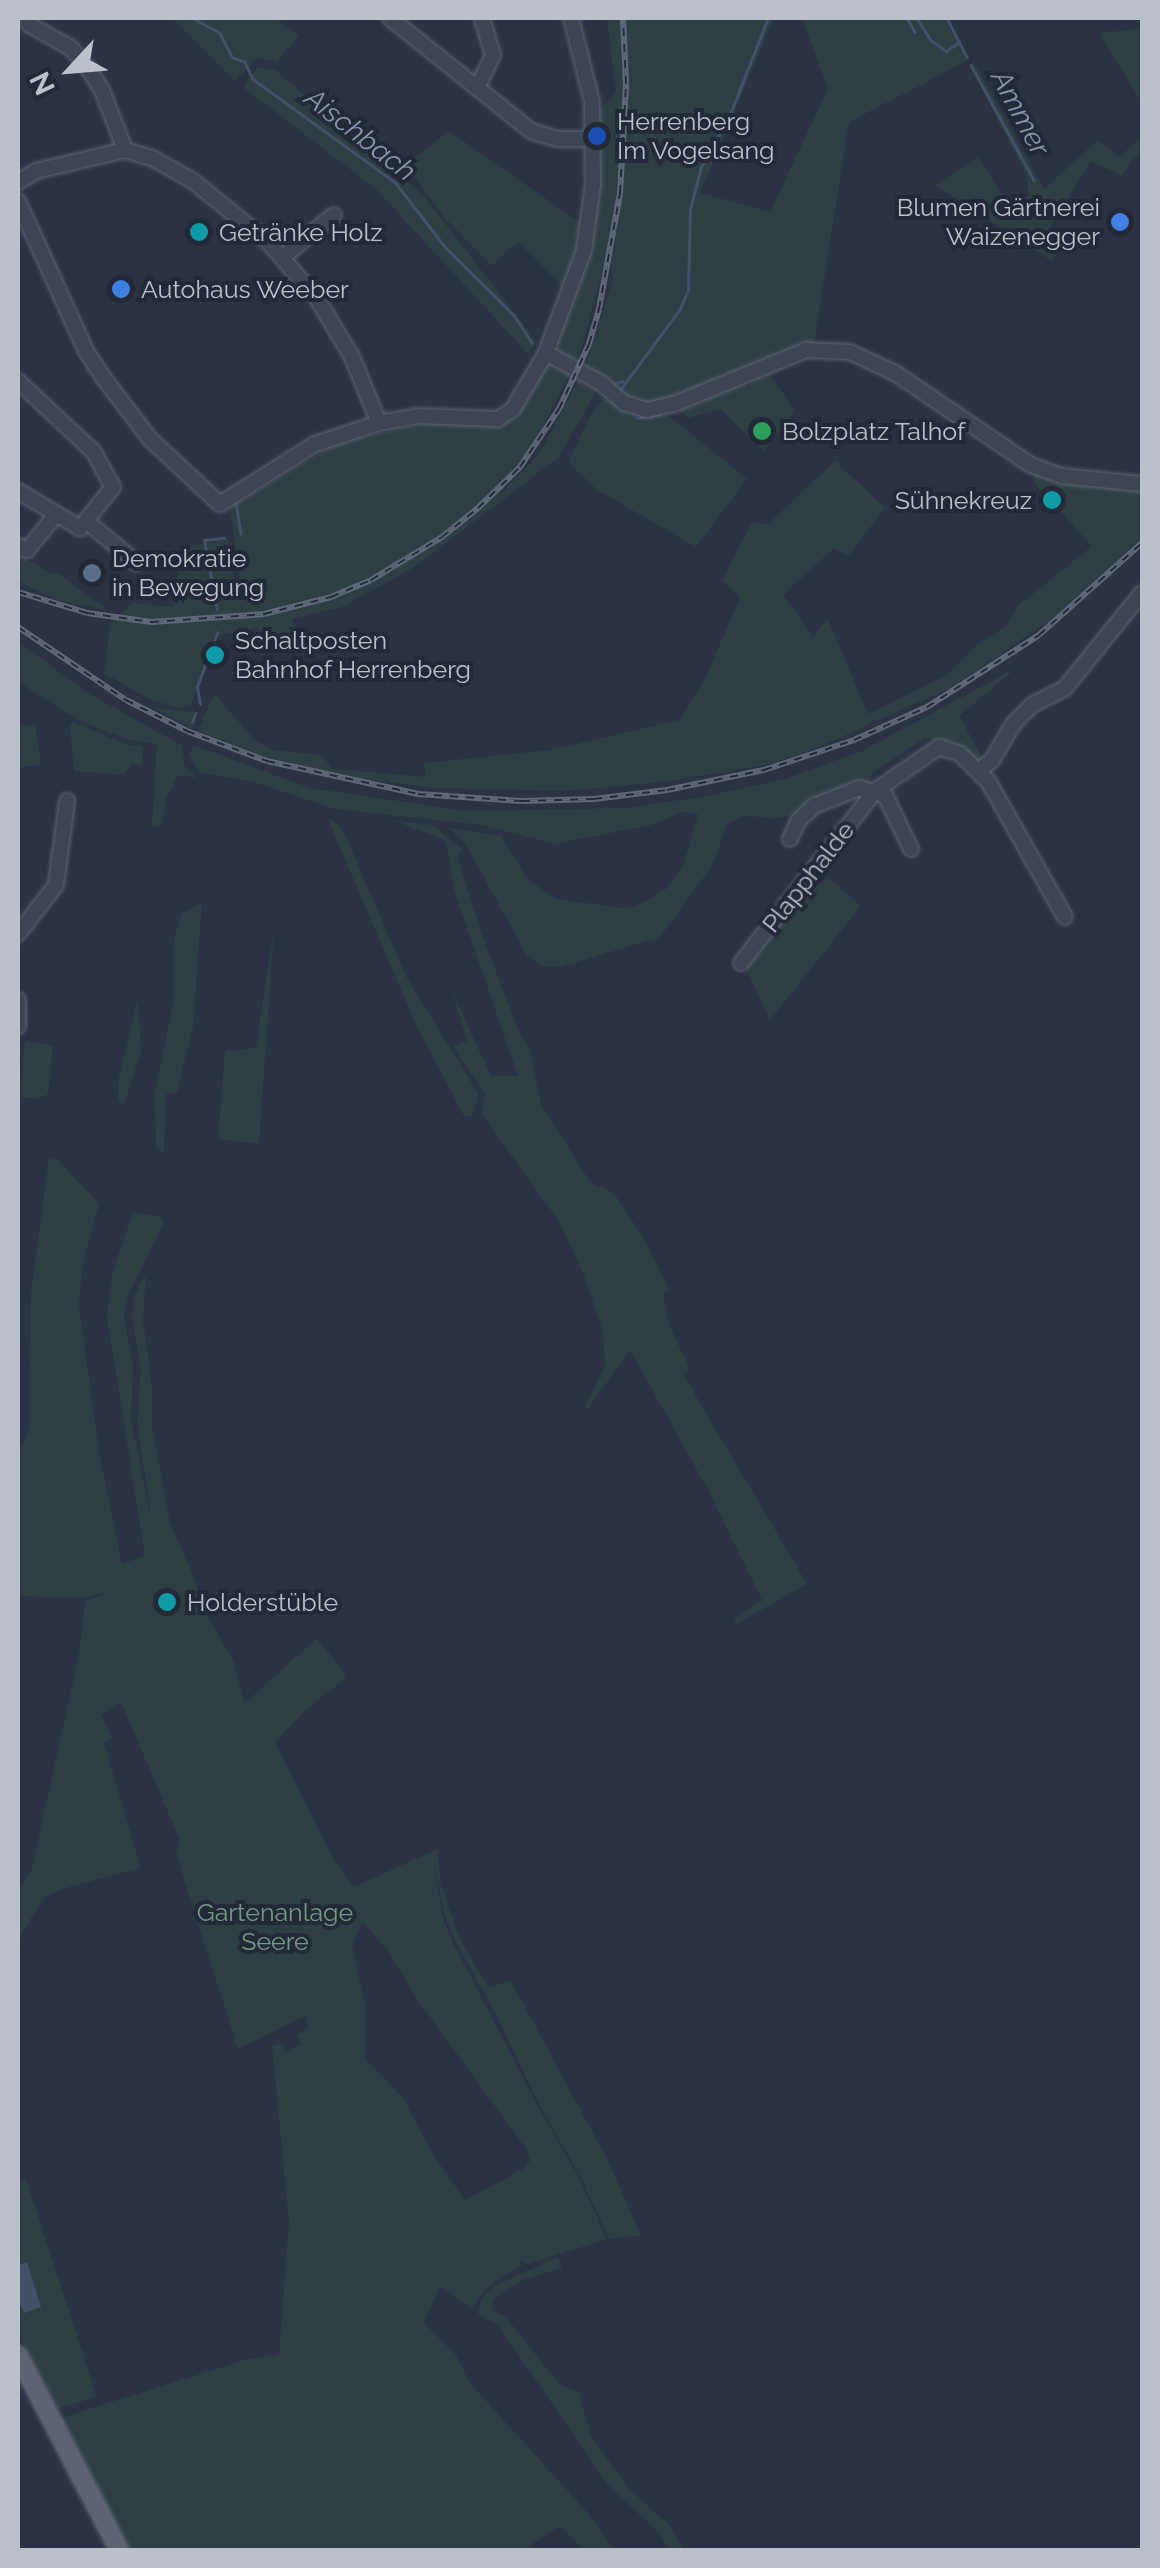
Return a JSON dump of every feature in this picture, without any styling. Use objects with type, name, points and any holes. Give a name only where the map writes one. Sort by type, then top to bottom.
[{"type":"main road","points":[[18,2354],[119,2550]]},
{"type":"street","points":[[390,18],[531,130],[558,139],[593,139]]},
{"type":"street","points":[[477,88],[493,55],[482,18]]},
{"type":"street","points":[[18,201],[86,351],[102,376],[150,439],[220,504],[315,444],[379,423],[418,416],[498,419],[513,409],[546,353],[584,250],[593,184],[592,102],[571,18]]},
{"type":"street","points":[[28,24],[71,48],[87,68],[102,90],[125,150]]},
{"type":"street","points":[[18,182],[36,171],[125,150],[154,159],[212,193],[283,258],[333,324],[379,423]]},
{"type":"street","points":[[283,258],[334,215]]},
{"type":"street","points":[[546,353],[601,384],[624,403],[646,410],[674,404],[806,350],[850,352],[895,373],[1031,464],[1062,476],[1142,484]]},
{"type":"street","points":[[18,381],[94,452],[110,476],[110,495],[80,528],[18,492]]},
{"type":"street","points":[[18,546],[27,550],[56,515]]},
{"type":"street","points":[[86,521],[138,563]]},
{"type":"street","points":[[978,771],[992,760],[1014,723],[1032,705],[1065,688],[1142,593]]},
{"type":"street","name":"Plapphalde","points":[[742,963],[876,791],[939,747],[960,754],[978,771],[1006,809],[1065,917]]},
{"type":"street","name":"Plapphalde","points":[[790,839],[799,820],[814,806],[859,788],[876,791]]},
{"type":"street","points":[[876,791],[885,795],[911,849]]},
{"type":"street","points":[[18,931],[56,885],[67,802]]},
{"type":"street","points":[[18,1000],[18,1026]]},
{"type":"green space","points":[[172,18],[274,18],[299,35],[277,61],[257,58],[235,81]]},
{"type":"green space","points":[[607,18],[774,18],[700,193],[770,212],[828,89],[802,18],[945,18],[967,61],[849,122],[814,343],[727,381],[649,407],[624,400],[601,383],[559,457],[413,568],[342,607],[292,619],[296,632],[267,648],[258,627],[213,637],[191,706],[177,707],[151,700],[104,673],[110,624],[132,603],[174,607],[181,548],[228,539],[237,599],[242,599],[230,508],[326,449],[355,439],[424,423],[496,427],[516,415],[556,344],[585,264],[599,111],[616,92]],"holes":[[[609,248],[613,279],[585,368],[540,453],[497,498],[537,438],[579,357]]]},
{"type":"green space","points":[[1140,29],[1142,32],[1142,103],[1099,33]]},
{"type":"green space","points":[[974,62],[1044,189],[1098,140],[1119,157],[1142,137],[1142,149],[1121,175],[1091,161],[1046,234],[1063,246],[1052,261],[935,185],[978,157],[1003,196],[1018,203],[1029,195],[1026,174],[970,66]]},
{"type":"green space","points":[[258,67],[275,70],[423,195],[537,342],[528,354],[376,189],[243,87]]},
{"type":"green space","points":[[449,131],[582,224],[565,289],[518,241],[492,266],[444,217],[413,175],[406,164]]},
{"type":"green space","name":"Bolzplatz Talhof","points":[[768,372],[795,411],[764,451],[720,409],[689,418],[679,411],[741,382],[747,387]]},
{"type":"green space","points":[[607,395],[632,413],[668,415],[747,479],[696,547],[596,489],[568,462],[595,407]]},
{"type":"green space","points":[[835,461],[885,508],[849,555],[833,549],[783,595],[813,636],[828,619],[868,714],[947,675],[979,643],[1005,627],[1018,606],[1092,546],[1034,483],[1034,470],[1142,489],[1142,540],[1068,608],[950,688],[813,750],[765,765],[655,783],[563,791],[438,788],[351,778],[263,756],[198,731],[214,694],[256,741],[273,750],[322,755],[332,769],[426,777],[424,763],[550,750],[680,720],[705,679],[740,597],[722,580],[752,522],[768,524]]},
{"type":"green space","points":[[18,554],[59,574],[107,610],[57,600],[18,581]]},
{"type":"green space","points":[[18,641],[86,692],[183,746],[184,765],[197,778],[178,775],[166,799],[161,827],[152,825],[157,744],[126,739],[79,720],[29,689],[18,680]]},
{"type":"green space","points":[[1016,668],[959,716],[981,755],[979,761],[953,744],[925,738],[871,774],[871,785],[796,814],[773,819],[744,815],[727,824],[712,866],[660,937],[560,967],[541,966],[527,956],[465,843],[447,827],[501,836],[527,879],[556,899],[630,909],[665,890],[683,866],[698,814],[683,812],[651,825],[554,844],[482,825],[334,809],[254,782],[200,773],[189,755],[193,745],[310,788],[467,811],[625,808],[785,779],[862,751]]},
{"type":"green space","points":[[148,706],[176,711],[199,712],[192,728]]},
{"type":"green space","points":[[74,722],[126,745],[143,746],[142,765],[132,764],[124,775],[74,771],[70,724]]},
{"type":"green space","points":[[35,725],[41,764],[18,768],[18,727]]},
{"type":"green space","points":[[328,820],[343,830],[407,978],[479,1095],[472,1117],[464,1116],[417,1027]]},
{"type":"green space","points":[[392,820],[432,825],[462,849],[457,856],[483,938],[521,1036],[530,1048],[541,1105],[591,1183],[614,1193],[645,1240],[670,1290],[663,1293],[669,1325],[690,1369],[683,1374],[807,1584],[737,1624],[734,1618],[762,1600],[707,1488],[630,1350],[587,1410],[585,1407],[605,1365],[603,1332],[584,1275],[558,1220],[481,1113],[485,1095],[453,1046],[467,1041],[451,989],[491,1076],[518,1076],[454,890],[447,848],[443,839]]},
{"type":"green space","points":[[827,877],[861,906],[770,1020],[744,964],[810,880],[821,884]]},
{"type":"green space","points":[[202,902],[193,1027],[177,1093],[166,1094],[164,1152],[156,1149],[155,1092],[173,1004],[174,941],[181,914]]},
{"type":"green space","points":[[274,929],[259,1144],[218,1139],[225,1051],[256,1048]]},
{"type":"green space","points":[[138,999],[141,1052],[123,1107],[118,1100],[119,1076]]},
{"type":"green space","points":[[25,1041],[53,1046],[48,1094],[38,1099],[20,1097]]},
{"type":"green space","name":"Gartenanlage Seere","points":[[49,1157],[58,1160],[99,1204],[82,1266],[79,1306],[99,1452],[122,1564],[145,1556],[107,1316],[113,1271],[133,1212],[160,1217],[164,1222],[128,1296],[124,1318],[133,1365],[131,1420],[152,1524],[137,1421],[141,1368],[132,1318],[135,1294],[146,1275],[143,1320],[152,1387],[152,1426],[170,1523],[196,1582],[200,1603],[234,1662],[244,1704],[317,1638],[346,1678],[305,1710],[275,1742],[334,1860],[354,1887],[437,1849],[441,1885],[459,1937],[488,1987],[511,1981],[607,2159],[641,2235],[609,2239],[579,2174],[456,1942],[444,1915],[434,1857],[442,1916],[453,1943],[536,2103],[578,2175],[607,2239],[527,2264],[517,2259],[522,2265],[486,2288],[472,2308],[440,2286],[424,2323],[456,2355],[469,2382],[587,2512],[614,2550],[584,2550],[560,2526],[523,2550],[129,2550],[61,2418],[244,2360],[279,2355],[289,2221],[272,2046],[282,2043],[286,2051],[301,2045],[298,2035],[308,2029],[306,2016],[238,2049],[176,1854],[179,1838],[121,1702],[101,1715],[112,1738],[104,1743],[141,1868],[62,1889],[44,1898],[22,1932],[18,1948],[18,1890],[31,1872],[79,1655],[85,1601],[109,1592],[79,1598],[18,1596],[18,1456],[29,1430],[31,1293]],"holes":[[[362,1922],[387,1949],[419,2002],[527,2150],[530,2161],[523,2169],[465,2200],[432,2153],[403,2098],[366,2059],[366,2008],[352,1947]]]},
{"type":"green space","points":[[26,2179],[97,2397],[56,2409],[18,2333],[18,2184]]},
{"type":"green space","points":[[558,2257],[562,2267],[521,2281],[493,2300],[491,2310],[506,2317],[559,2384],[579,2392],[591,2436],[628,2488],[669,2525],[684,2550],[670,2550],[659,2533],[608,2485],[498,2325],[478,2314],[481,2299],[493,2287]]},
{"type":"water","points":[[27,2262],[41,2307],[24,2313],[18,2300],[18,2266]]},
{"type":"waterway","name":"Aischbach","points":[[193,18],[220,33],[232,57],[245,62],[253,79],[395,182],[446,248],[514,315],[532,343]]},
{"type":"waterway","name":"Aischbach","points":[[620,390],[680,309],[688,290],[690,209],[701,167],[728,119],[768,18]]},
{"type":"waterway","name":"Ammer","points":[[907,18],[915,32]]},
{"type":"waterway","name":"Ammer","points":[[917,18],[931,40],[946,51],[959,42]]},
{"type":"waterway","name":"Ammer","points":[[947,18],[967,57]]},
{"type":"waterway","name":"Ammer","points":[[971,65],[1034,180]]},
{"type":"waterway","name":"Aischbach","points":[[614,384],[623,381]]},
{"type":"waterway","points":[[637,418],[660,414]]},
{"type":"waterway","points":[[236,502],[241,534]]},
{"type":"waterway","points":[[217,609],[204,540],[224,538]]},
{"type":"waterway","points":[[200,704],[197,687],[217,633]]},
{"type":"waterway","points":[[192,722],[195,714]]},
{"type":"railway","points":[[18,592],[87,613],[151,622],[264,614],[331,597],[371,580],[442,537],[478,508],[520,467],[559,409],[589,344],[620,193],[626,84],[623,18]]},
{"type":"railway","points":[[18,627],[126,700],[187,731],[267,761],[418,794],[522,801],[594,799],[667,790],[764,770],[854,740],[927,707],[1039,635],[1142,543]]},
{"type":"place","name":"Herrenberg Im Vogelsang","points":[[597,136]]},
{"type":"place","name":"Blumen Gärtnerei Waizenegger","points":[[1120,222]]},
{"type":"place","name":"Getränke Holz","points":[[199,232]]},
{"type":"place","name":"Autohaus Weeber","points":[[121,289]]},
{"type":"place","name":"Bolzplatz Talhof","points":[[762,431]]},
{"type":"place","name":"Sühnekreuz","points":[[1052,500]]},
{"type":"place","name":"Demokratie in Bewegung","points":[[92,573]]},
{"type":"place","name":"Schaltposten Bahnhof Herrenberg","points":[[215,655]]},
{"type":"place","name":"Holderstüble","points":[[167,1602]]}]
